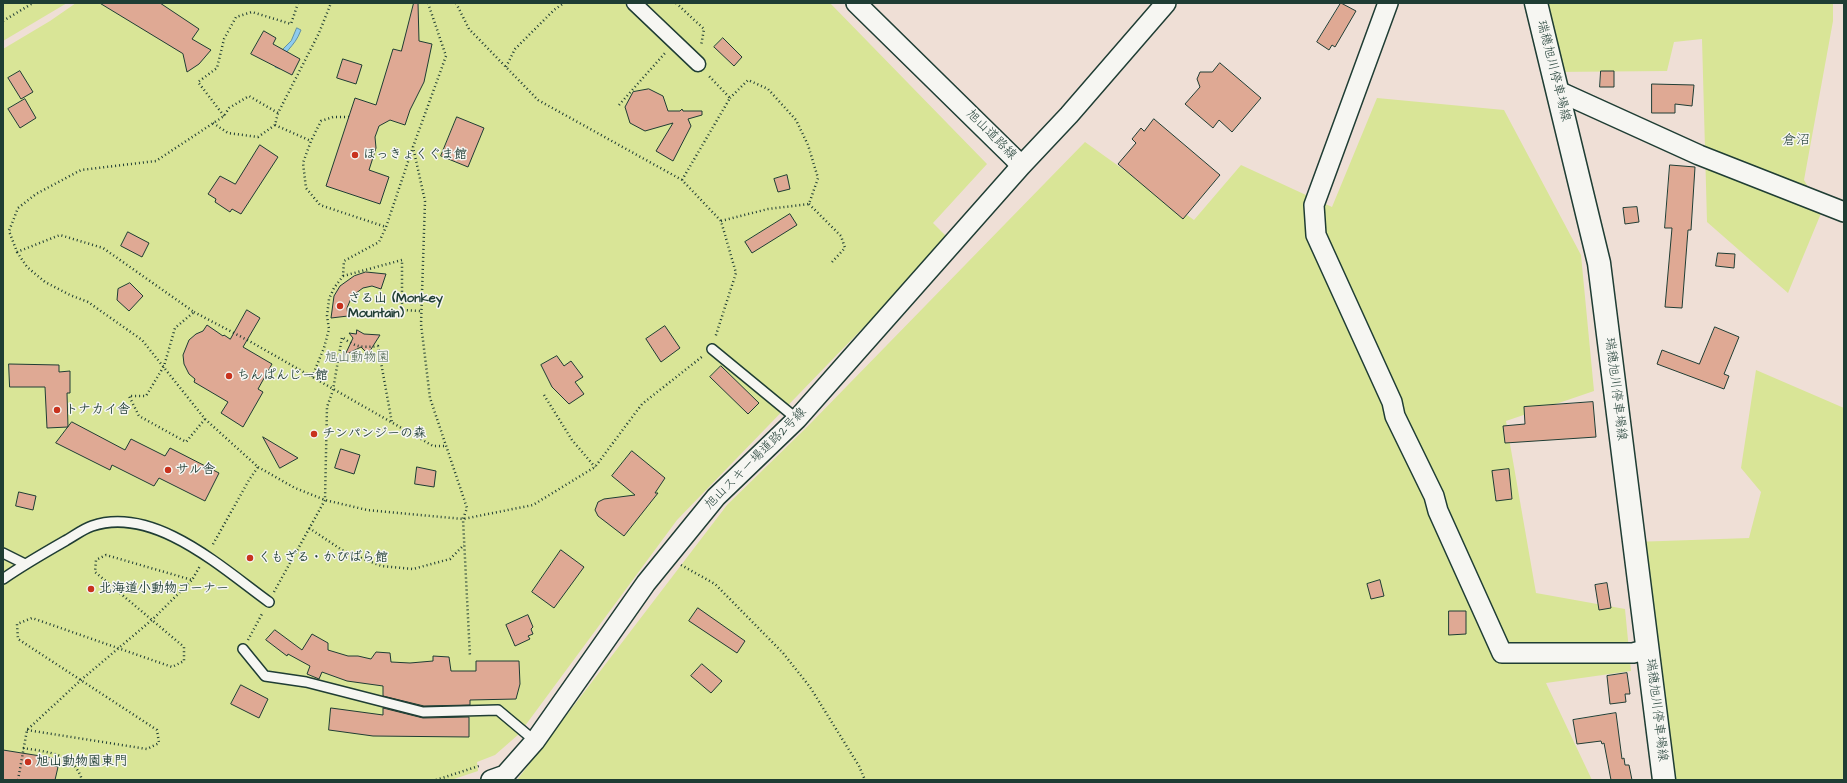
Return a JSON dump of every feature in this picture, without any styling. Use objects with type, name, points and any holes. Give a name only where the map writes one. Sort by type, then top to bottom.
[{"type":"main road","name":"瑞穂旭川停車場線","points":[[1536,3],[1599,263],[1664,780]]},
{"type":"street","points":[[634,3],[698,64]]},
{"type":"street","name":"旭山道路線","points":[[856,3],[1021,166],[1069,115],[1166,3]]},
{"type":"street","points":[[1388,3],[1314,205],[1316,235],[1392,402],[1395,416],[1434,496],[1438,511],[1502,653],[1633,653],[1648,649]]},
{"type":"street","points":[[1558,91],[1699,155],[1844,212]]},
{"type":"street","name":"旭山スキー場道路2号線","points":[[491,780],[505,775],[535,741],[646,583],[716,497],[797,419],[1021,166]]},
{"type":"lane","points":[[712,349],[797,419]]},
{"type":"lane","points":[[3,578],[91,527],[114,521],[135,523],[168,534],[206,556],[269,602]]},
{"type":"lane","points":[[3,553],[25,564]]},
{"type":"lane","points":[[243,649],[265,676],[306,682],[423,712],[498,710],[535,741]]},
{"type":"path","points":[[3,21],[34,3]]},
{"type":"path","points":[[224,116],[198,82],[217,68],[224,40],[236,17],[252,12],[291,24],[298,3]]},
{"type":"path","points":[[213,123],[228,133],[258,137],[275,125],[278,113],[319,32],[331,3]]},
{"type":"path","points":[[312,377],[321,356],[327,336],[329,299],[334,288],[343,276],[344,261],[378,242],[386,227],[446,56],[428,3]]},
{"type":"path","points":[[278,113],[249,96],[229,108],[224,116],[156,161],[81,170],[36,194],[18,208],[9,231],[17,252],[27,267],[45,282],[70,295],[88,302],[142,340],[206,419],[258,467],[295,488],[325,500],[367,510],[463,519],[534,505],[595,467],[642,404],[712,349],[736,273],[721,221],[682,180],[538,100],[469,29],[456,3]]},
{"type":"path","points":[[506,67],[515,49],[554,10],[564,3]]},
{"type":"path","points":[[676,3],[704,30],[698,64],[730,98]]},
{"type":"path","points":[[619,105],[675,42]]},
{"type":"path","points":[[682,180],[730,98],[748,80],[768,89],[796,120],[808,145],[818,178],[809,204]]},
{"type":"path","points":[[349,118],[333,116],[321,121],[311,141],[303,163],[306,188],[320,205],[386,227]]},
{"type":"path","points":[[275,125],[311,141]]},
{"type":"path","points":[[413,147],[425,201],[421,324],[430,398],[467,508],[463,519],[470,657]]},
{"type":"path","points":[[721,221],[768,209],[809,204]]},
{"type":"path","points":[[809,204],[841,236],[845,248],[832,262]]},
{"type":"path","points":[[17,252],[60,235],[103,248],[194,312],[252,342],[333,390],[433,446],[445,446]]},
{"type":"path","points":[[343,276],[402,260],[402,310],[421,311]]},
{"type":"path","points":[[194,312],[175,328],[164,366],[146,396],[129,396],[139,416],[186,442],[206,419]]},
{"type":"path","points":[[243,649],[325,500],[328,407],[333,390],[342,336],[354,346],[378,346],[392,423]]},
{"type":"path","points":[[544,395],[572,440],[595,467]]},
{"type":"path","points":[[18,780],[27,730],[118,647],[153,620],[192,580],[248,480],[258,467]]},
{"type":"path","points":[[309,528],[342,550],[381,566],[413,569],[450,559],[464,545]]},
{"type":"path","points":[[27,730],[147,750],[159,743],[157,730],[18,639],[17,624],[32,618],[172,667],[184,661],[184,647],[95,572],[96,560],[106,555],[192,580]]},
{"type":"path","points":[[679,564],[714,584],[783,653],[810,687],[859,766],[865,780]]},
{"type":"path","points":[[23,748],[58,754],[66,757],[80,772],[82,780]]},
{"type":"green space","points":[[3,3],[67,3],[3,41]]},
{"type":"green space","name":"旭山動物園","points":[[76,3],[830,3],[987,164],[933,223],[949,239],[677,520],[519,734],[495,755],[477,762],[478,771],[451,780],[3,780],[3,49],[50,21]]},
{"type":"green space","points":[[1536,3],[1833,3],[1833,21],[1804,180],[1822,211],[1788,293],[1707,222],[1702,39],[1674,42],[1667,71],[1553,72]]},
{"type":"green space","points":[[1377,98],[1504,110],[1581,255],[1594,391],[1506,421],[1536,593],[1625,609],[1631,671],[1546,683],[1592,780],[517,780],[727,505],[807,427],[1085,142],[1194,220],[1241,165],[1332,207]]},
{"type":"green space","points":[[1756,370],[1844,408],[1844,780],[1664,780],[1634,542],[1749,538],[1761,492],[1741,468]]},
{"type":"water","points":[[297,28],[301,30],[281,62],[280,69],[275,67],[278,54],[291,41]]},
{"type":"building","points":[[100,3],[160,3],[199,29],[192,39],[211,50],[199,64],[187,72],[183,54]]},
{"type":"building","points":[[414,3],[418,3],[419,41],[432,44],[424,82],[410,110],[405,125],[390,120],[379,126],[375,137],[376,148],[369,170],[389,177],[380,204],[326,186],[355,98],[376,105],[393,49],[401,51]]},
{"type":"building","points":[[1341,3],[1356,11],[1335,47],[1332,45],[1329,50],[1317,42]]},
{"type":"building","points":[[264,31],[276,38],[273,44],[300,59],[292,75],[251,54]]},
{"type":"building","points":[[723,38],[742,57],[734,66],[714,47]]},
{"type":"building","points":[[343,59],[362,65],[356,84],[337,78]]},
{"type":"building","points":[[1220,63],[1261,98],[1232,132],[1219,120],[1213,128],[1185,104],[1200,87],[1197,79],[1200,72],[1212,72]]},
{"type":"building","points":[[20,71],[33,92],[21,99],[8,78]]},
{"type":"building","points":[[1601,71],[1614,71],[1614,87],[1600,87]]},
{"type":"building","points":[[1652,84],[1694,85],[1692,106],[1675,104],[1675,113],[1652,113]]},
{"type":"building","points":[[649,89],[663,96],[668,111],[680,111],[682,109],[683,111],[702,111],[702,115],[688,119],[691,126],[673,161],[656,151],[673,123],[645,131],[630,123],[625,107],[633,92]]},
{"type":"building","points":[[25,99],[36,118],[20,128],[8,109]]},
{"type":"building","points":[[457,117],[484,128],[468,167],[441,156]]},
{"type":"building","points":[[1154,119],[1220,175],[1183,219],[1118,164],[1136,143],[1132,139],[1141,128],[1144,131]]},
{"type":"building","points":[[260,145],[278,157],[241,214],[232,209],[230,212],[215,202],[216,199],[208,194],[220,176],[235,184]]},
{"type":"building","points":[[1670,165],[1695,167],[1691,230],[1688,230],[1682,308],[1665,307],[1672,228],[1665,228]]},
{"type":"building","points":[[787,175],[790,189],[778,192],[774,179]]},
{"type":"building","points":[[1637,207],[1639,222],[1625,224],[1623,208]]},
{"type":"building","points":[[790,214],[797,225],[752,253],[745,242]]},
{"type":"building","points":[[128,232],[149,243],[142,257],[121,246]]},
{"type":"building","points":[[1718,253],[1735,254],[1734,268],[1716,266]]},
{"type":"building","name":"さる山 (Monkey Mountain)","points":[[366,272],[386,274],[381,289],[372,286],[363,288],[352,296],[347,308],[348,316],[331,318],[334,296],[340,286],[354,276]]},
{"type":"building","points":[[130,283],[143,296],[129,311],[117,300],[118,289]]},
{"type":"building","name":"ちんぱんじー館","points":[[247,310],[260,318],[243,347],[272,364],[258,389],[263,392],[243,427],[221,413],[228,402],[194,382],[195,379],[189,374],[184,364],[183,355],[189,340],[196,334],[203,331],[207,325],[230,339]]},
{"type":"building","points":[[665,326],[680,348],[661,362],[646,339]]},
{"type":"building","points":[[1715,327],[1739,337],[1724,374],[1729,376],[1724,389],[1657,364],[1662,350],[1699,364]]},
{"type":"building","points":[[357,330],[364,334],[380,335],[368,354],[361,347],[345,355],[353,338],[349,333],[356,334]]},
{"type":"building","points":[[557,356],[564,366],[571,361],[583,377],[575,382],[584,394],[569,404],[552,387],[541,365]]},
{"type":"building","points":[[9,364],[59,365],[59,372],[70,371],[70,393],[67,393],[68,427],[47,428],[45,387],[10,387]]},
{"type":"building","points":[[721,366],[759,403],[748,414],[710,377]]},
{"type":"building","points":[[1593,402],[1596,437],[1505,443],[1503,426],[1525,424],[1524,407]]},
{"type":"building","name":"サル舎","points":[[72,422],[125,450],[131,439],[165,456],[170,448],[219,473],[205,501],[159,478],[154,486],[112,465],[110,470],[56,443]]},
{"type":"building","points":[[263,437],[298,458],[280,468]]},
{"type":"building","points":[[341,449],[360,455],[354,474],[335,468]]},
{"type":"building","points":[[632,451],[665,478],[655,493],[658,493],[624,536],[598,516],[595,510],[598,502],[604,499],[635,495],[612,476]]},
{"type":"building","points":[[417,467],[436,471],[434,487],[415,484]]},
{"type":"building","points":[[1509,469],[1512,499],[1496,501],[1492,471]]},
{"type":"building","points":[[19,492],[36,496],[33,510],[16,506]]},
{"type":"building","points":[[561,550],[584,567],[554,608],[532,592]]},
{"type":"building","points":[[1380,580],[1384,596],[1371,599],[1367,584]]},
{"type":"building","points":[[1607,583],[1611,608],[1599,610],[1595,585]]},
{"type":"building","points":[[698,608],[745,641],[737,653],[689,621]]},
{"type":"building","points":[[1449,611],[1466,611],[1466,634],[1449,635]]},
{"type":"building","points":[[528,615],[533,627],[531,629],[533,634],[528,636],[530,639],[515,646],[506,625]]},
{"type":"building","points":[[275,630],[302,650],[312,634],[328,643],[328,650],[348,656],[358,656],[371,659],[376,652],[390,653],[391,662],[410,663],[433,661],[433,656],[449,657],[451,671],[476,671],[476,661],[519,661],[520,684],[516,699],[470,700],[470,705],[424,706],[383,696],[383,686],[347,681],[322,672],[319,679],[307,674],[310,666],[288,654],[287,656],[266,640]]},
{"type":"building","points":[[702,664],[722,681],[711,693],[691,676]]},
{"type":"building","points":[[1627,673],[1630,694],[1625,694],[1626,702],[1610,704],[1607,676]]},
{"type":"building","points":[[241,685],[268,699],[259,718],[231,704]]},
{"type":"building","points":[[331,708],[383,715],[383,708],[423,718],[469,717],[469,737],[373,736],[329,730]]},
{"type":"building","points":[[1616,713],[1622,759],[1624,758],[1625,765],[1629,765],[1632,780],[1611,780],[1604,743],[1602,744],[1601,741],[1577,744],[1573,720]]},
{"type":"building","name":"旭山動物園東門","points":[[3,750],[53,758],[52,765],[58,767],[55,780],[3,780]]},
{"type":"place","name":"ほっきょくぐま館","points":[[355,155]]},
{"type":"place","name":"さる山 (Monkey Mountain)","points":[[340,306]]},
{"type":"place","name":"ちんぱんじー館","points":[[229,376]]},
{"type":"place","name":"トナカイ舎","points":[[57,410]]},
{"type":"place","name":"チンパンジーの森","points":[[314,434]]},
{"type":"place","name":"サル舎","points":[[168,470]]},
{"type":"place","name":"くもざる・かぴばら館","points":[[250,558]]},
{"type":"place","name":"北海道小動物コーナー","points":[[91,589]]},
{"type":"place","name":"旭山動物園東門","points":[[28,762]]},
{"type":"district","name":"倉沼","points":[[1796,141]]}]
